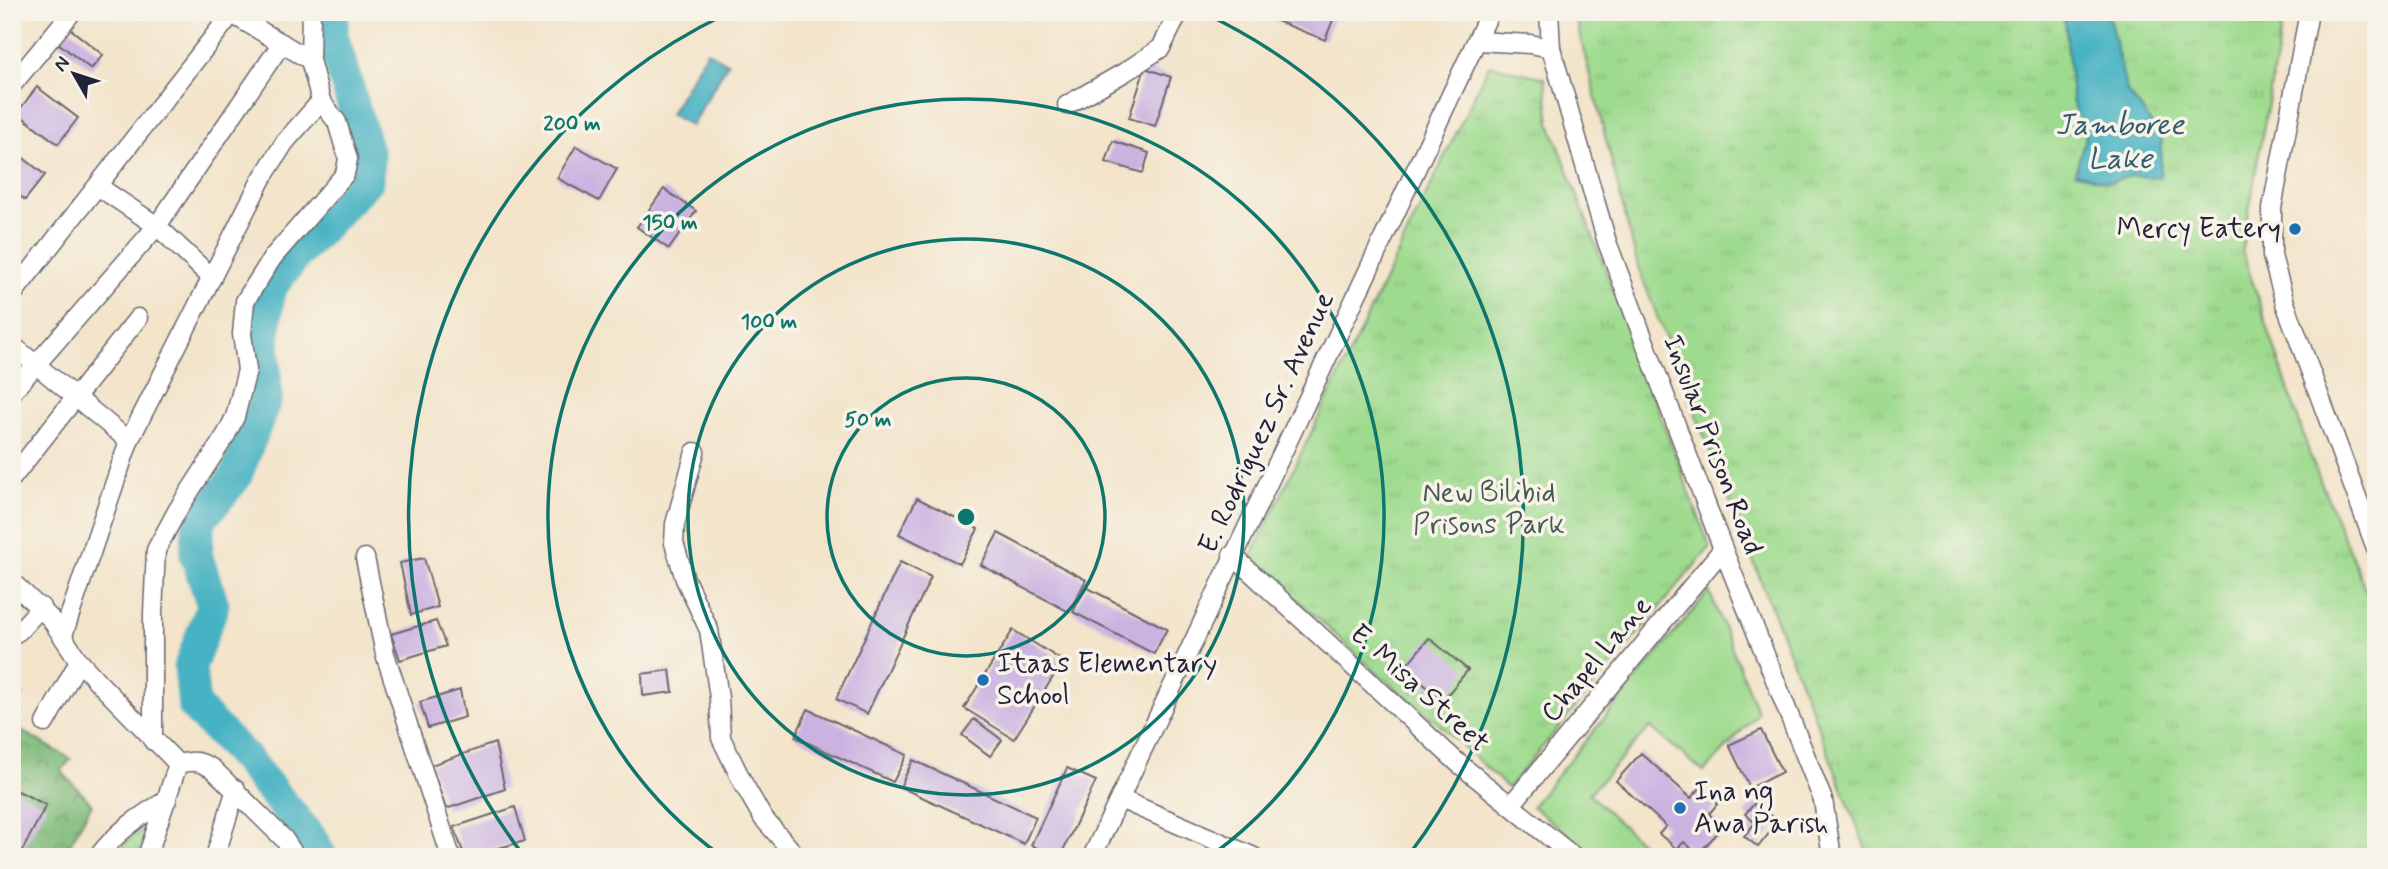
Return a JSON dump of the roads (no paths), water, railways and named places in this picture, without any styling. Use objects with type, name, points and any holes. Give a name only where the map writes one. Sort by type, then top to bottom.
[{"type":"street","points":[[12,85],[72,12]]},
{"type":"street","points":[[153,741],[156,550],[235,417],[247,370],[242,334],[245,301],[257,278],[273,257],[345,174],[348,159],[337,122],[321,101],[310,60],[311,12]]},
{"type":"street","points":[[1067,105],[1161,48],[1179,12]]},
{"type":"street","points":[[1469,12],[1488,16]]},
{"type":"street","name":"Insular Prison Road","points":[[1549,12],[1551,48],[1607,242],[1723,549],[1823,800],[1832,857]]},
{"type":"street","points":[[2309,12],[2272,208],[2272,256],[2285,303],[2376,548]]},
{"type":"street","points":[[12,295],[99,187],[232,13],[310,60]]},
{"type":"street","name":"E. Rodriguez Sr. Avenue","points":[[1092,857],[1488,16]]},
{"type":"street","points":[[1477,41],[1551,48]]},
{"type":"street","points":[[12,392],[157,226],[282,43]]},
{"type":"street","points":[[63,635],[129,441],[261,180],[285,142],[321,101]]},
{"type":"street","points":[[99,187],[157,226],[212,278]]},
{"type":"street","points":[[12,478],[138,318]]},
{"type":"street","points":[[12,345],[129,441]]},
{"type":"street","points":[[695,452],[675,524],[674,543],[685,579],[709,630],[719,698],[720,737],[763,818],[797,857]]},
{"type":"street","name":"Chapel Lane","points":[[1511,805],[1723,549]]},
{"type":"street","name":"E. Misa Street","points":[[1232,555],[1457,762],[1574,857]]},
{"type":"street","points":[[365,558],[385,654],[451,857]]},
{"type":"street","points":[[12,582],[41,607],[79,661],[178,764]]},
{"type":"street","points":[[12,635],[41,607]]},
{"type":"street","points":[[45,723],[79,661]]},
{"type":"street","points":[[178,764],[193,760],[203,762],[236,789],[284,839],[296,857]]},
{"type":"street","points":[[147,857],[178,764]]},
{"type":"street","points":[[215,857],[236,789]]},
{"type":"street","points":[[1119,799],[1254,857]]},
{"type":"street","points":[[98,857],[124,828],[167,800]]},
{"type":"street","points":[[278,857],[284,839]]},
{"type":"water","name":"Jamboree Lake","points":[[2063,12],[2108,12],[2127,92],[2162,140],[2160,178],[2132,176],[2108,182],[2075,173],[2086,135],[2072,100]]},
{"type":"water","points":[[707,51],[728,63],[691,126],[670,114]]},
{"type":"waterway","points":[[321,857],[310,837],[243,756],[194,706],[190,667],[213,605],[196,555],[199,521],[235,478],[266,398],[264,335],[269,289],[296,255],[367,180],[368,154],[332,35],[333,12]]},
{"type":"place","name":"Mercy Eatery","points":[[2295,229]]},
{"type":"place","name":"Itaas Elementary School","points":[[983,680]]},
{"type":"place","name":"Ina ng Awa Parish","points":[[1680,808]]},
{"type":"park label","name":"New Bilibid Prisons Park","points":[[1489,509]]}]
